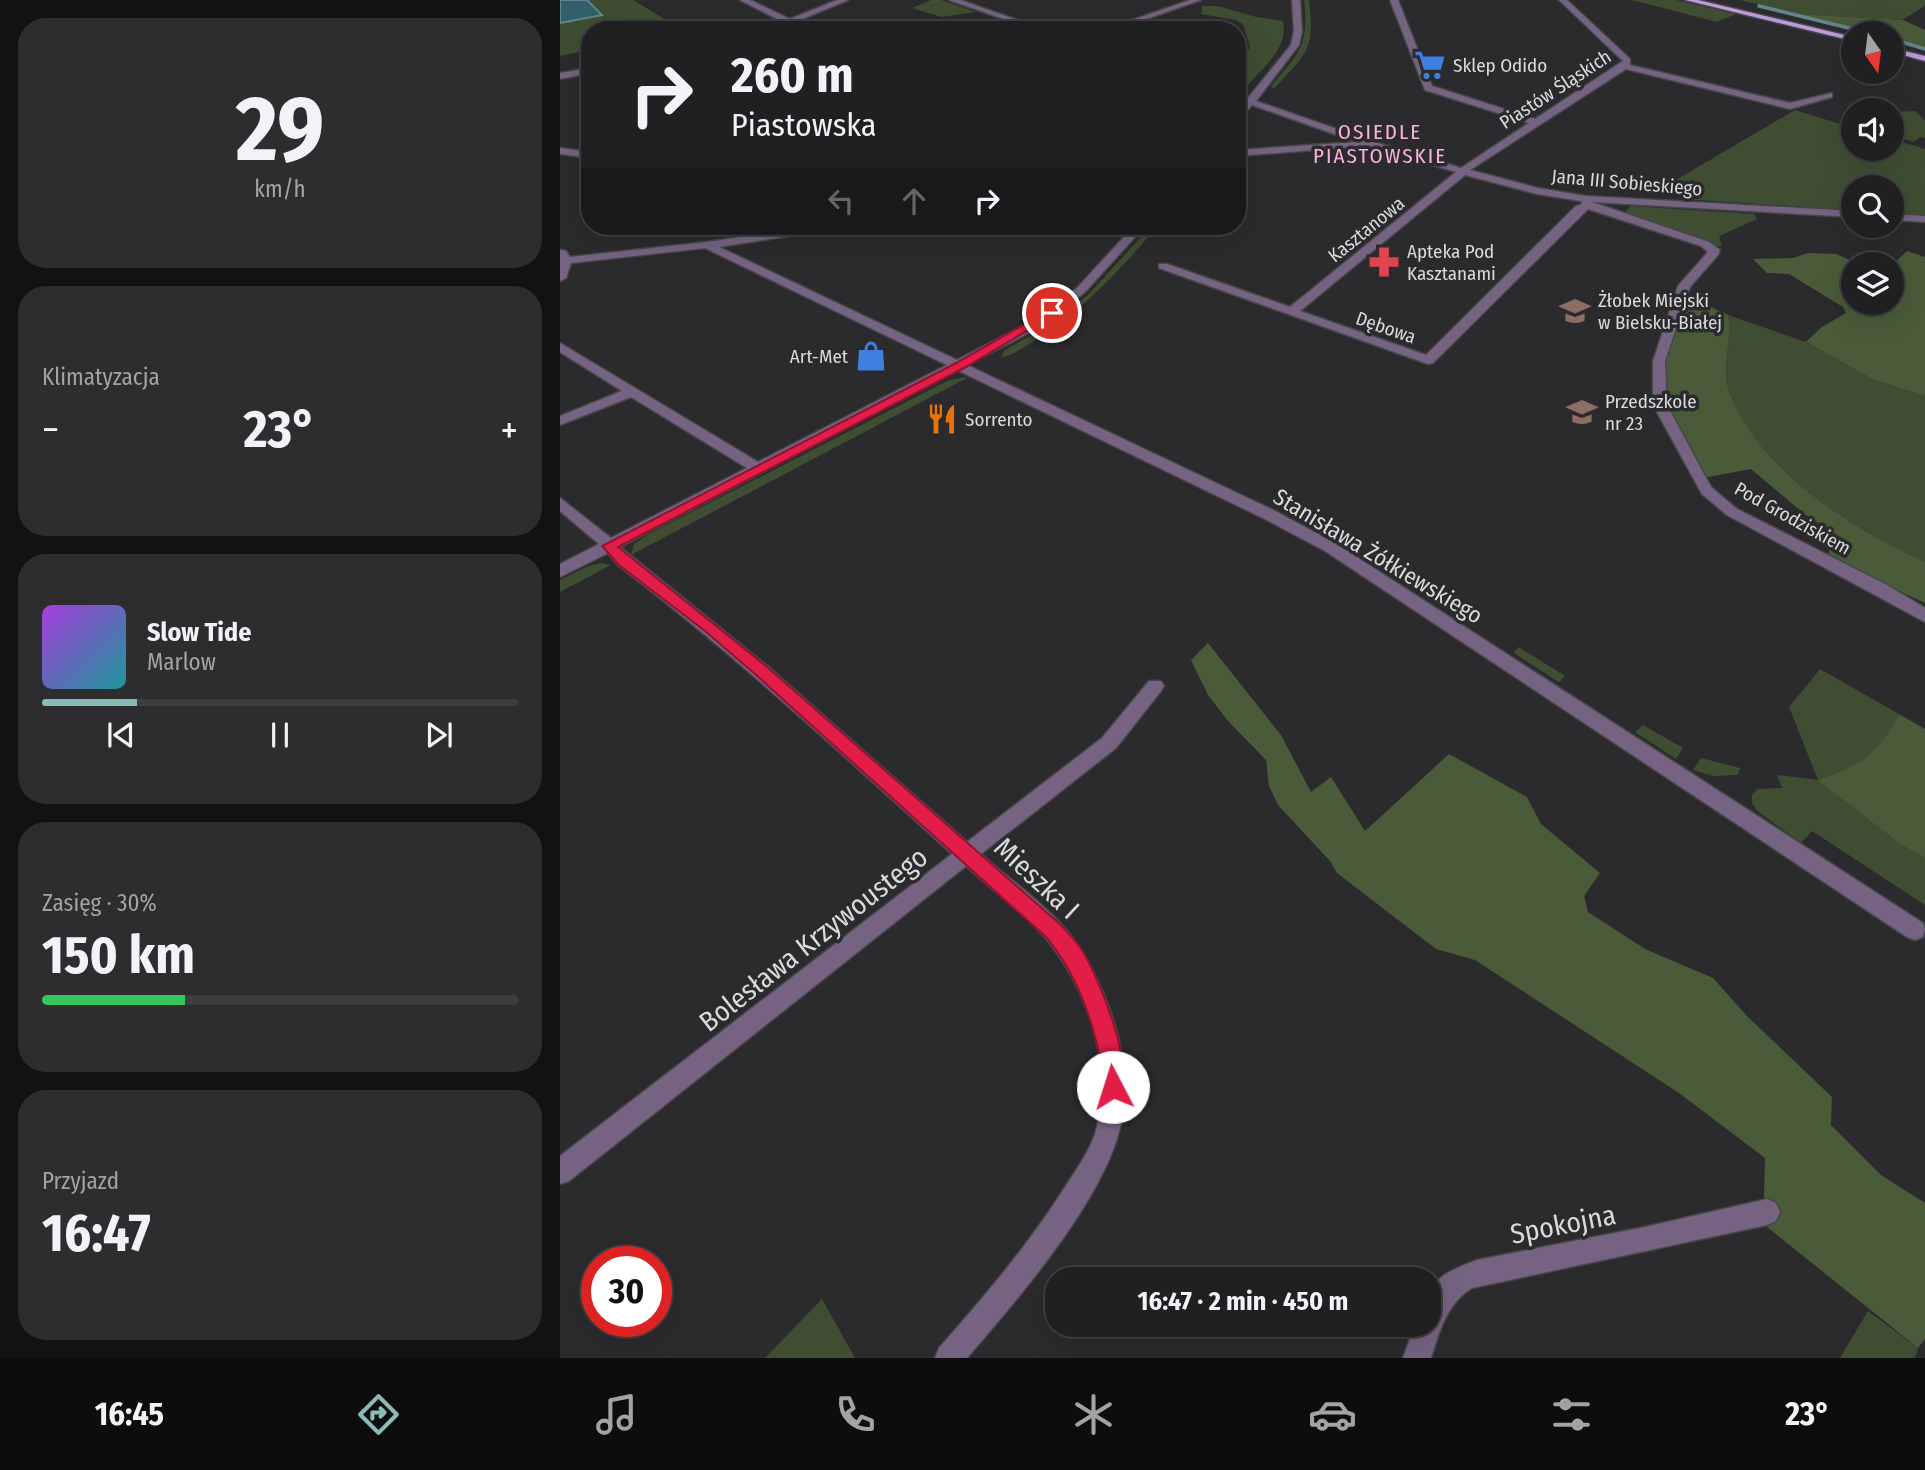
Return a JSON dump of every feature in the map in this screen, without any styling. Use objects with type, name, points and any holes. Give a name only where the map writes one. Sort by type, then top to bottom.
[{"type":"main road","points":[[1689,0],[1841,36]]},
{"type":"main road","points":[[1712,0],[1841,31]]},
{"type":"main road","points":[[1725,0],[1762,12]]},
{"type":"main road","points":[[1904,47],[1925,53]]},
{"type":"main road","points":[[1904,53],[1925,59]]},
{"type":"street","points":[[744,0],[788,21]]},
{"type":"street","points":[[792,21],[844,0]]},
{"type":"street","points":[[953,0],[1016,21]]},
{"type":"street","points":[[1134,21],[1197,0]]},
{"type":"street","points":[[1246,108],[1295,45],[1298,30],[1296,0]]},
{"type":"street","points":[[1394,0],[1427,88],[1537,122]]},
{"type":"street","name":"Piastów Śląskich","points":[[1463,171],[1625,66],[1627,61],[1563,0]]},
{"type":"street","points":[[1625,66],[1790,106],[1829,95]]},
{"type":"street","points":[[560,76],[581,72]]},
{"type":"street","points":[[1246,100],[1368,144]]},
{"type":"street","name":"Jana III Sobieskiego","points":[[1246,152],[1368,144],[1544,193],[1586,202],[1841,213]]},
{"type":"street","points":[[560,150],[581,154]]},
{"type":"street","name":"Kasztanowa","points":[[1290,313],[1463,171]]},
{"type":"street","name":"Dębowa","points":[[1163,266],[1428,360],[1586,202]]},
{"type":"street","name":"Pod Grodziskiem","points":[[1586,202],[1705,244],[1714,250],[1714,254],[1684,286],[1659,361],[1658,382],[1660,405],[1707,491],[1732,512],[1881,589],[1925,616]]},
{"type":"street","points":[[1904,218],[1925,219]]},
{"type":"street","points":[[560,278],[563,257],[707,245],[774,235]]},
{"type":"street","points":[[560,571],[1040,321],[1064,304],[1097,274],[1132,235]]},
{"type":"street","name":"Stanisława Żółkiewskiego","points":[[707,245],[1270,515],[1330,547],[1915,930]]},
{"type":"street","points":[[560,347],[758,469]]},
{"type":"street","points":[[560,421],[633,391]]},
{"type":"street","name":"Mieszka I","points":[[560,503],[624,561],[750,661],[1054,932],[1074,957],[1095,1002],[1112,1060],[1112,1106],[1108,1129],[1089,1171],[1033,1259],[948,1358]]},
{"type":"street","points":[[1881,589],[1925,605]]},
{"type":"street","name":"Bolesława Krzywoustego","points":[[560,1172],[1109,743],[1155,686]]},
{"type":"street","name":"Spokojna","points":[[1417,1358],[1446,1294],[1457,1282],[1477,1273],[1645,1240],[1767,1212]]},
{"type":"green space","points":[[560,0],[633,0],[668,21],[581,21],[581,52],[560,56]]},
{"type":"green space","points":[[931,0],[941,0],[976,12],[941,17],[912,8]]},
{"type":"green space","points":[[1304,0],[1309,0],[1311,17],[1306,50],[1274,89],[1271,86],[1300,48],[1305,28]]},
{"type":"green space","points":[[1632,0],[1676,0],[1736,14],[1717,22]]},
{"type":"green space","points":[[1740,0],[1925,0],[1925,6],[1902,20],[1797,14]]},
{"type":"green space","points":[[1202,6],[1218,6],[1256,17],[1283,21],[1284,31],[1278,48],[1247,86],[1246,55],[1250,47],[1246,21],[1201,14]]},
{"type":"green space","points":[[1797,14],[1903,20],[1925,30],[1925,50],[1904,44],[1904,21],[1841,21],[1841,26]]},
{"type":"green space","points":[[1795,110],[1841,124],[1841,161],[1904,161],[1904,143],[1925,149],[1925,215],[1904,214],[1904,175],[1841,175],[1841,209],[1684,199],[1683,190],[1669,184]]},
{"type":"green space","points":[[1904,111],[1915,111],[1925,120],[1925,138],[1920,137],[1914,142],[1904,139]]},
{"type":"green space","points":[[1630,206],[1754,214],[1757,219],[1719,236],[1722,246],[1717,246],[1624,214]]},
{"type":"green space","points":[[1143,235],[1150,235],[1117,272],[1072,314],[1039,338],[1001,358],[1004,351],[1054,321],[1088,295]]},
{"type":"green space","points":[[1907,251],[1925,257],[1925,396],[1872,379],[1806,342],[1822,327],[1843,315],[1904,315],[1904,254]]},
{"type":"green space","points":[[1808,253],[1841,256],[1841,306],[1789,274],[1767,273],[1753,259],[1793,258]]},
{"type":"green space","points":[[1685,295],[1728,315],[1727,384],[1745,423],[1764,449],[1812,495],[1840,515],[1868,533],[1925,562],[1925,603],[1827,558],[1835,534],[1803,513],[1751,469],[1703,478],[1665,405],[1663,362]]},
{"type":"green space","points":[[1728,315],[1806,342],[1872,379],[1925,396],[1925,562],[1868,533],[1840,515],[1812,495],[1764,449],[1745,423],[1727,384]]},
{"type":"green space","points":[[967,377],[631,555],[634,544],[647,535],[949,380]]},
{"type":"green space","points":[[600,563],[611,565],[560,592],[560,580]]},
{"type":"green space","points":[[1208,643],[1281,735],[1311,792],[1331,777],[1365,831],[1449,754],[1527,797],[1541,824],[1600,873],[1584,896],[1588,912],[1645,949],[1713,978],[1747,1016],[1832,1097],[1831,1125],[1881,1175],[1925,1203],[1925,1339],[1918,1348],[1767,1227],[1765,1158],[1679,1093],[1475,960],[1436,949],[1337,873],[1330,861],[1278,805],[1269,786],[1266,760],[1228,721],[1208,695],[1191,660]]},
{"type":"green space","points":[[1519,647],[1565,676],[1559,682],[1515,654]]},
{"type":"green space","points":[[1820,669],[1899,714],[1886,740],[1855,767],[1819,780],[1900,844],[1925,858],[1925,905],[1812,831],[1801,843],[1757,811],[1752,803],[1752,795],[1757,789],[1782,788],[1777,775],[1818,780],[1789,707]]},
{"type":"green space","points":[[1899,714],[1925,729],[1925,858],[1900,844],[1818,780],[1867,757],[1884,740]]},
{"type":"green space","points":[[1643,725],[1683,748],[1676,759],[1635,732]]},
{"type":"green space","points":[[1701,758],[1740,768],[1738,775],[1713,776],[1693,770]]},
{"type":"green space","points":[[822,1299],[855,1358],[765,1358]]},
{"type":"green space","points":[[1868,1311],[1918,1348],[1915,1358],[1840,1358]]},
{"type":"water","points":[[560,0],[587,0],[602,15],[560,23]]},
{"type":"waterway","points":[[1759,6],[1841,26]]},
{"type":"waterway","points":[[1904,43],[1925,49]]},
{"type":"place","name":"Sklep Odido","points":[[1430,65]]},
{"type":"place","name":"Apteka Pod Kasztanami","points":[[1384,262]]},
{"type":"place","name":"Żłobek Miejski w Bielsku-Białej","points":[[1575,311]]},
{"type":"place","name":"Art-Met","points":[[871,356]]},
{"type":"place","name":"Przedszkole nr 23","points":[[1582,412]]},
{"type":"place","name":"Sorrento","points":[[942,419]]},
{"type":"district","name":"OSIEDLE PIASTOWSKIE","points":[[1380,144]]},
{"type":"route","points":[[1052,313],[1006,341],[609,546],[614,553],[710,627],[760,670],[1054,932],[1074,957],[1095,1002],[1112,1060],[1113,1087]]}]
